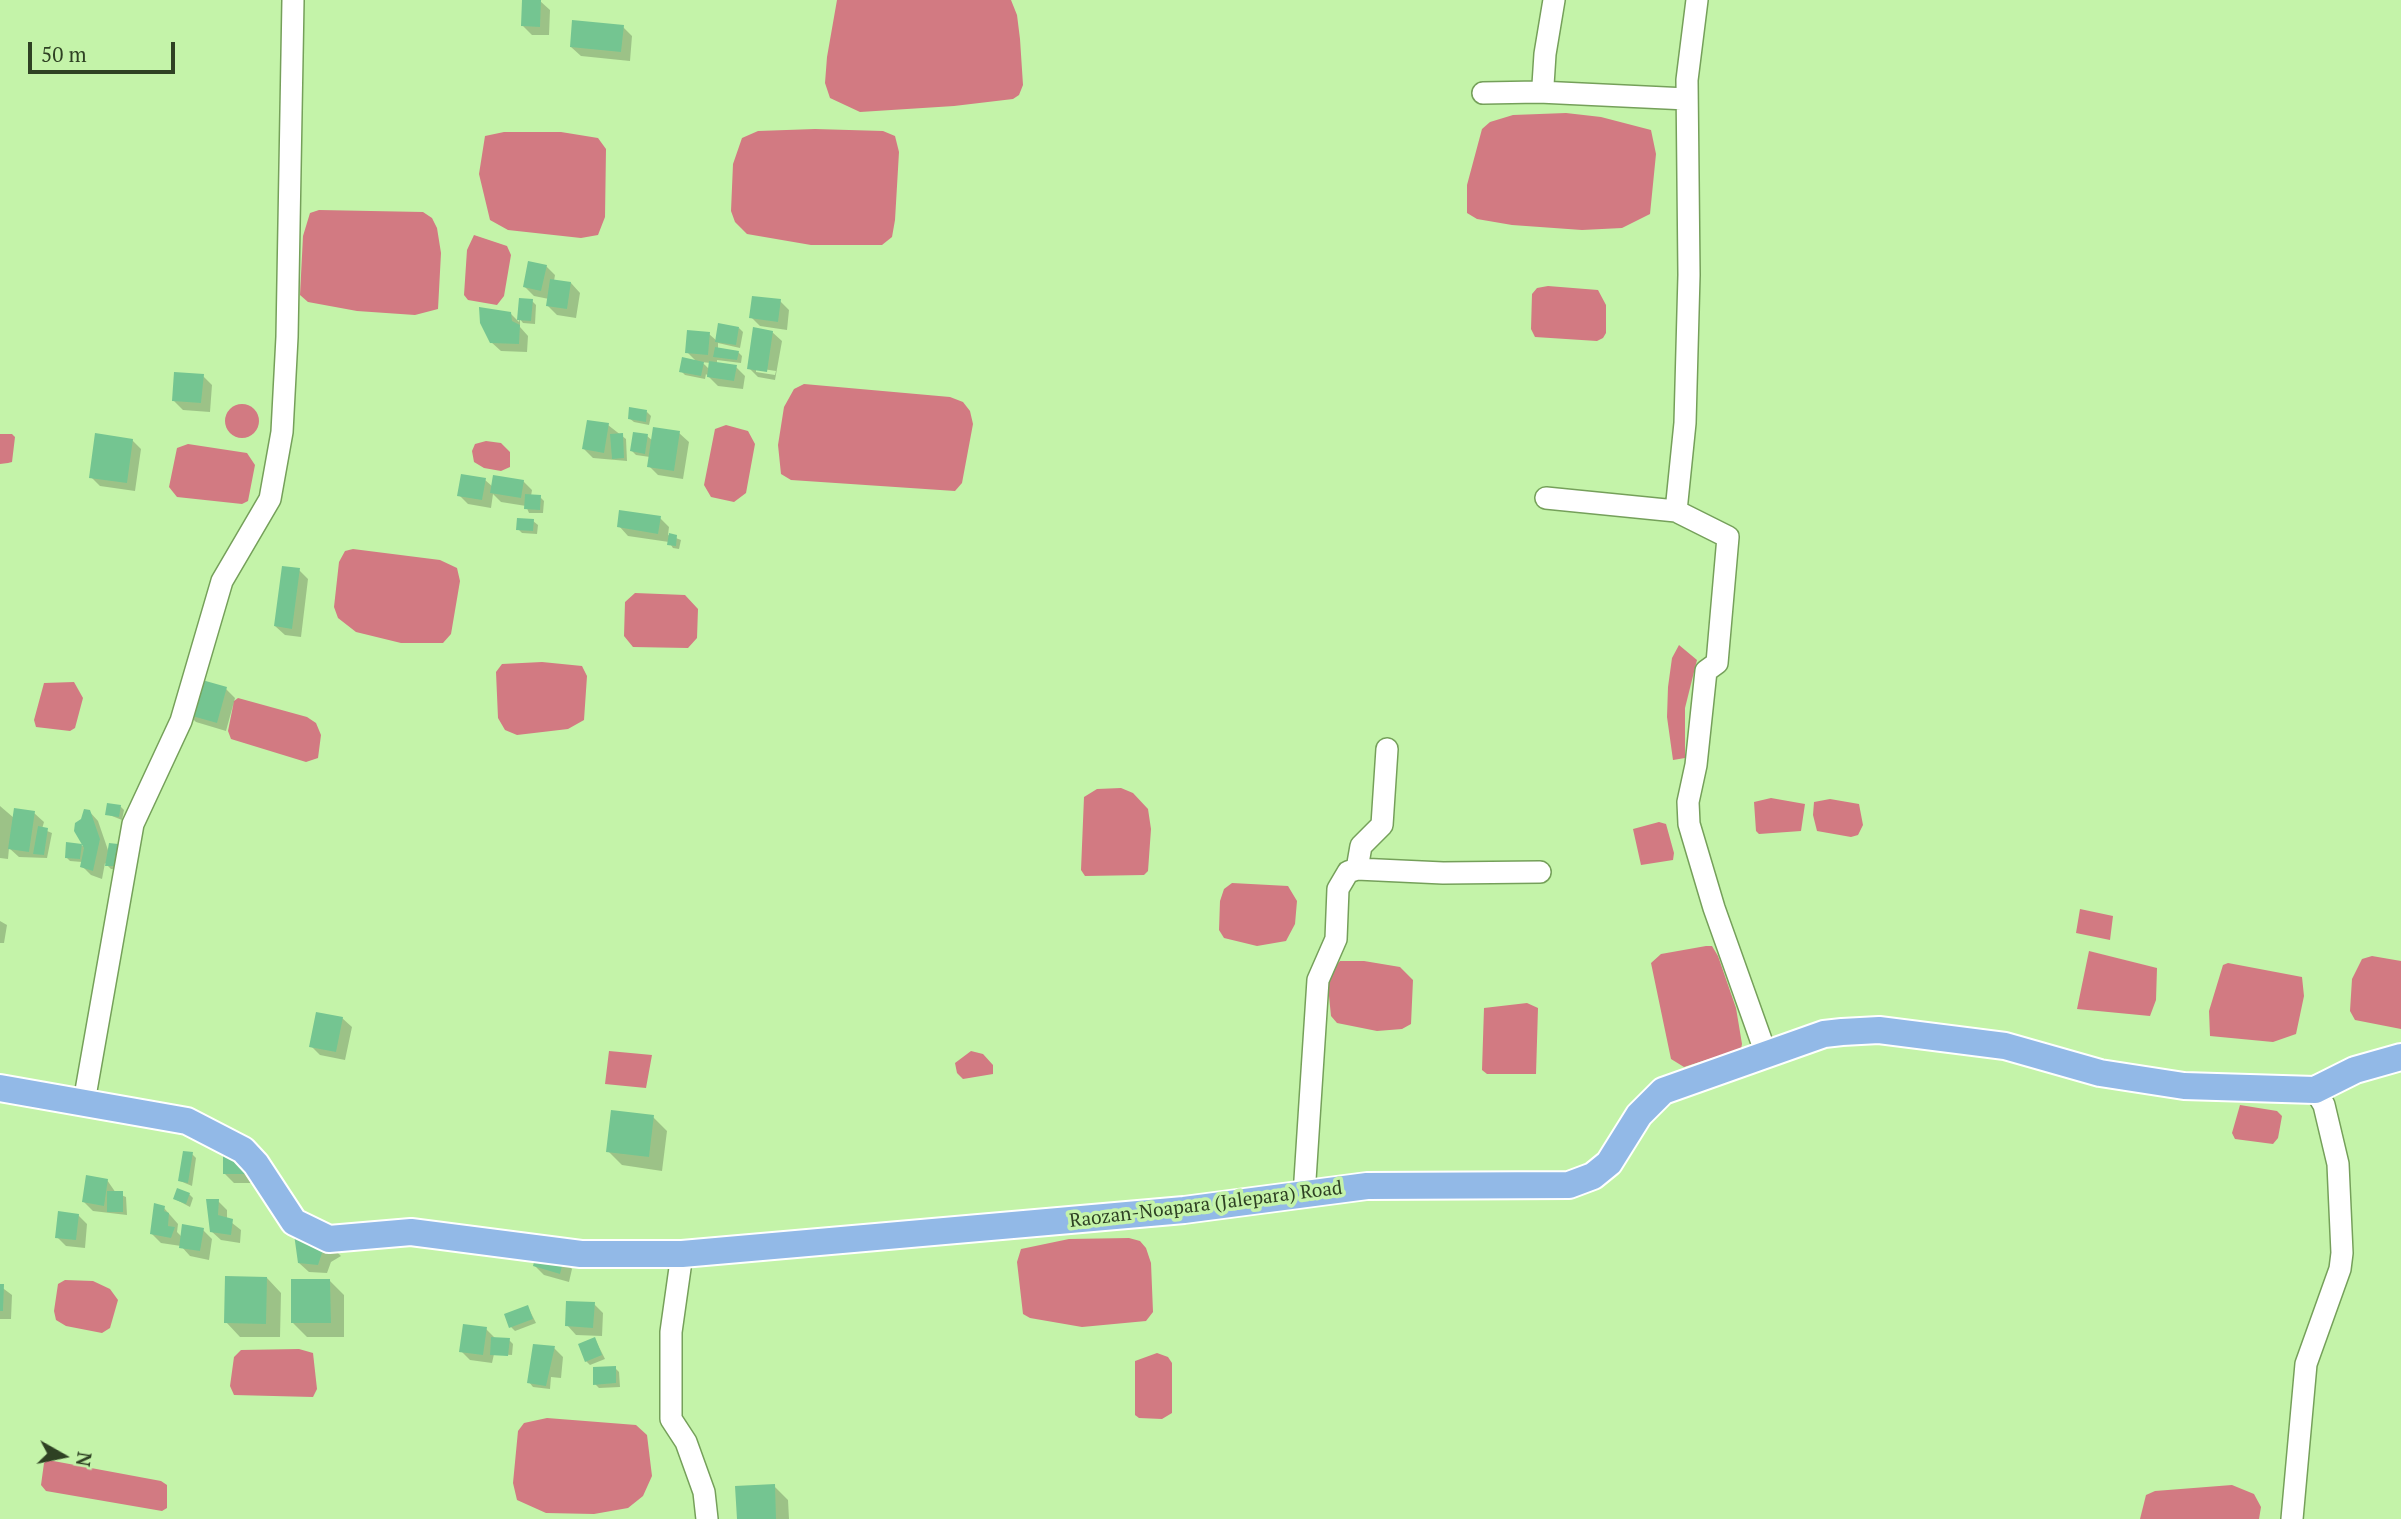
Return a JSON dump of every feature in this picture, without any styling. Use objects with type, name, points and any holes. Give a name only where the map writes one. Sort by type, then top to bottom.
[{"type":"main road","name":"Raozan-Noapara (Jalepara) Road","points":[[0,1088],[187,1121],[243,1150],[256,1164],[294,1223],[329,1239],[411,1232],[581,1254],[682,1254],[1184,1210],[1367,1186],[1550,1186],[1581,1182],[1609,1163],[1639,1115],[1663,1091],[1824,1034],[1879,1030],[2005,1046],[2127,1079],[2184,1086],[2315,1090],[2355,1070],[2401,1057]]},
{"type":"street","points":[[84,1102],[133,824],[181,721],[222,581],[270,499],[282,432],[287,337],[293,0]]},
{"type":"street","points":[[1547,92],[1543,85],[1545,54],[1555,0]]},
{"type":"street","points":[[1676,511],[1685,423],[1687,99],[1697,0]]},
{"type":"street","points":[[1483,93],[1547,92],[1687,99]]},
{"type":"street","points":[[1546,498],[1676,511],[1728,537],[1717,663],[1706,671],[1696,765],[1688,802],[1689,824],[1714,908],[1766,1054]]},
{"type":"street","points":[[1357,869],[1361,846],[1382,825],[1387,749]]},
{"type":"street","points":[[1304,1195],[1318,980],[1336,939],[1338,889],[1348,872],[1357,869],[1443,873],[1540,872]]},
{"type":"street","points":[[2292,1519],[2306,1364],[2340,1269],[2342,1253],[2338,1164],[2324,1105],[2315,1090]]},
{"type":"street","points":[[682,1254],[671,1332],[671,1419],[686,1442],[700,1480],[707,1519]]},
{"type":"shaded area","points":[[837,0],[1011,0],[1017,15],[1020,39],[1023,85],[1019,95],[1013,99],[954,106],[860,112],[830,98],[825,83]]},
{"type":"shaded area","points":[[1566,113],[1601,117],[1651,130],[1656,154],[1650,214],[1622,228],[1582,230],[1512,225],[1477,219],[1467,213],[1467,185],[1482,129],[1490,122],[1513,115]]},
{"type":"shaded area","points":[[758,131],[883,131],[895,136],[899,152],[895,220],[892,237],[882,245],[811,245],[747,234],[735,222],[731,211],[733,164],[742,138]]},
{"type":"shaded area","points":[[504,132],[561,132],[598,138],[606,149],[605,217],[598,235],[581,238],[508,230],[490,220],[479,174],[485,136]]},
{"type":"shaded area","points":[[319,210],[423,212],[432,218],[437,228],[441,253],[438,309],[415,315],[357,311],[308,302],[300,295],[303,236],[310,213]]},
{"type":"shaded area","points":[[474,235],[507,246],[511,255],[504,296],[497,305],[468,300],[464,295],[467,250]]},
{"type":"shaded area","points":[[1548,286],[1598,290],[1606,305],[1606,333],[1603,338],[1597,341],[1535,337],[1531,329],[1532,294],[1537,288]]},
{"type":"shaded area","points":[[804,384],[950,397],[963,402],[970,411],[973,424],[962,483],[955,491],[791,480],[781,474],[778,445],[784,407],[794,389]]},
{"type":"shaded area","points":[[242,404],[254,409],[259,421],[254,433],[242,438],[230,433],[225,421],[230,409]]},
{"type":"shaded area","points":[[726,425],[748,431],[755,444],[746,493],[734,502],[711,497],[704,485],[715,429]]},
{"type":"shaded area","points":[[0,434],[12,434],[15,437],[12,462],[0,464]]},
{"type":"shaded area","points":[[486,441],[501,443],[510,452],[510,467],[501,471],[484,468],[474,462],[472,451],[475,444]]},
{"type":"shaded area","points":[[188,444],[247,453],[255,465],[248,501],[242,504],[177,497],[169,487],[177,448]]},
{"type":"shaded area","points":[[353,549],[440,560],[457,568],[460,581],[451,634],[443,643],[401,643],[356,632],[338,618],[334,607],[339,562],[345,551]]},
{"type":"shaded area","points":[[635,593],[685,595],[698,609],[697,638],[688,648],[633,647],[624,636],[625,602]]},
{"type":"shaded area","points":[[1679,645],[1697,660],[1685,708],[1685,758],[1673,760],[1667,717],[1668,687],[1672,658]]},
{"type":"shaded area","points":[[542,662],[582,666],[587,676],[584,720],[568,729],[517,735],[505,730],[498,718],[496,672],[502,664]]},
{"type":"shaded area","points":[[74,682],[83,698],[75,728],[70,731],[36,727],[34,720],[44,683]]},
{"type":"shaded area","points":[[238,698],[307,717],[316,723],[321,735],[318,758],[306,762],[231,739],[228,731],[234,701]]},
{"type":"shaded area","points":[[1121,788],[1133,793],[1148,809],[1151,829],[1148,871],[1144,875],[1085,876],[1081,870],[1084,797],[1097,789]]},
{"type":"shaded area","points":[[1771,798],[1805,804],[1801,831],[1759,834],[1756,831],[1754,802]]},
{"type":"shaded area","points":[[1830,799],[1859,804],[1863,825],[1858,835],[1851,837],[1817,831],[1813,815],[1814,802]]},
{"type":"shaded area","points":[[1659,822],[1666,824],[1674,853],[1673,860],[1641,865],[1633,829]]},
{"type":"shaded area","points":[[1232,883],[1288,886],[1297,901],[1295,924],[1286,941],[1257,946],[1224,938],[1219,930],[1220,901],[1224,889]]},
{"type":"shaded area","points":[[2080,909],[2113,916],[2110,940],[2076,933]]},
{"type":"shaded area","points":[[1712,946],[1718,956],[1736,1008],[1742,1044],[1741,1049],[1684,1067],[1671,1059],[1651,963],[1661,954]]},
{"type":"shaded area","points":[[2089,951],[2157,968],[2156,1000],[2150,1016],[2077,1009]]},
{"type":"shaded area","points":[[2372,956],[2401,961],[2401,1029],[2355,1020],[2350,1011],[2352,979],[2362,959]]},
{"type":"shaded area","points":[[1340,961],[1364,961],[1400,967],[1413,980],[1411,1024],[1402,1029],[1377,1031],[1337,1023],[1331,1016],[1328,986],[1329,975]]},
{"type":"shaded area","points":[[2228,963],[2302,977],[2304,996],[2296,1034],[2273,1042],[2210,1036],[2209,1011],[2223,965]]},
{"type":"shaded area","points":[[1527,1003],[1538,1008],[1536,1074],[1487,1074],[1482,1070],[1484,1008]]},
{"type":"shaded area","points":[[609,1051],[652,1055],[646,1088],[605,1084]]},
{"type":"shaded area","points":[[971,1051],[983,1054],[993,1065],[993,1074],[963,1079],[957,1073],[955,1063]]},
{"type":"shaded area","points":[[2240,1105],[2277,1111],[2282,1116],[2278,1138],[2273,1144],[2235,1139],[2232,1133]]},
{"type":"shaded area","points":[[1129,1238],[1140,1241],[1146,1248],[1151,1263],[1153,1312],[1146,1321],[1082,1327],[1030,1318],[1023,1314],[1017,1262],[1021,1249],[1069,1239]]},
{"type":"shaded area","points":[[65,1280],[93,1281],[110,1289],[118,1300],[110,1328],[102,1333],[66,1326],[56,1320],[54,1311],[58,1284]]},
{"type":"shaded area","points":[[299,1349],[313,1353],[317,1389],[313,1397],[234,1395],[230,1386],[234,1357],[241,1350]]},
{"type":"shaded area","points":[[1157,1353],[1168,1357],[1172,1363],[1172,1413],[1162,1419],[1139,1418],[1135,1415],[1135,1361]]},
{"type":"shaded area","points":[[547,1418],[636,1425],[647,1435],[652,1476],[643,1496],[628,1508],[594,1514],[546,1513],[517,1500],[513,1483],[518,1431],[524,1423]]},
{"type":"shaded area","points":[[48,1460],[161,1481],[167,1485],[167,1508],[162,1511],[46,1491],[41,1485],[44,1463]]},
{"type":"shaded area","points":[[2232,1485],[2254,1494],[2261,1507],[2259,1519],[2140,1519],[2146,1495],[2155,1491]]},
{"type":"building","points":[[522,0],[541,0],[540,27],[521,26]]},
{"type":"building","points":[[572,20],[624,25],[621,52],[570,47]]},
{"type":"building","points":[[528,261],[547,265],[541,291],[523,287]]},
{"type":"building","points":[[550,279],[571,282],[567,309],[546,306]]},
{"type":"building","points":[[752,296],[781,299],[778,322],[749,318]]},
{"type":"building","points":[[519,298],[533,299],[531,321],[517,320]]},
{"type":"building","points":[[479,307],[511,312],[512,321],[520,325],[519,344],[490,343],[480,323]]},
{"type":"building","points":[[718,323],[739,327],[736,345],[715,342]]},
{"type":"building","points":[[753,327],[773,331],[767,372],[747,369]]},
{"type":"building","points":[[687,330],[710,332],[708,355],[685,353]]},
{"type":"building","points":[[715,347],[739,351],[737,360],[713,357]]},
{"type":"building","points":[[682,357],[704,362],[701,376],[679,372]]},
{"type":"building","points":[[709,361],[737,365],[734,381],[707,377]]},
{"type":"building","points":[[174,372],[204,374],[201,403],[172,401]]},
{"type":"building","points":[[629,407],[647,410],[646,422],[628,419]]},
{"type":"building","points":[[587,420],[609,423],[604,453],[582,449]]},
{"type":"building","points":[[653,427],[680,431],[674,471],[647,467]]},
{"type":"building","points":[[633,432],[648,434],[645,454],[630,451]]},
{"type":"building","points":[[95,433],[133,439],[127,483],[89,478]]},
{"type":"building","points":[[623,433],[624,458],[612,459],[610,434]]},
{"type":"building","points":[[461,474],[486,478],[482,500],[457,496]]},
{"type":"building","points":[[493,475],[524,480],[521,498],[490,493]]},
{"type":"building","points":[[525,494],[541,495],[540,510],[524,509]]},
{"type":"building","points":[[619,510],[661,516],[658,534],[617,527]]},
{"type":"building","points":[[517,518],[534,519],[533,531],[516,530]]},
{"type":"building","points":[[669,533],[677,535],[676,546],[667,545]]},
{"type":"building","points":[[282,566],[300,568],[292,629],[274,626]]},
{"type":"building","points":[[195,678],[227,687],[217,723],[185,714]]},
{"type":"building","points":[[107,803],[121,805],[119,817],[105,815]]},
{"type":"building","points":[[14,808],[35,811],[29,852],[8,849]]},
{"type":"building","points":[[84,809],[90,810],[100,839],[93,871],[80,867],[84,848],[74,831],[75,823],[81,819]]},
{"type":"building","points":[[38,826],[48,828],[44,855],[33,854]]},
{"type":"building","points":[[66,842],[82,844],[80,859],[65,858]]},
{"type":"building","points":[[109,843],[118,844],[118,866],[105,866]]},
{"type":"building","points":[[316,1012],[343,1017],[336,1052],[309,1047]]},
{"type":"building","points":[[611,1110],[654,1115],[649,1157],[606,1152]]},
{"type":"building","points":[[223,1149],[247,1149],[247,1174],[223,1174]]},
{"type":"building","points":[[183,1151],[193,1152],[188,1183],[178,1181]]},
{"type":"building","points":[[86,1175],[108,1179],[104,1206],[82,1202]]},
{"type":"building","points":[[177,1188],[190,1193],[186,1204],[173,1199]]},
{"type":"building","points":[[107,1191],[123,1191],[123,1212],[107,1212]]},
{"type":"building","points":[[206,1199],[219,1199],[218,1215],[233,1219],[231,1235],[210,1232]]},
{"type":"building","points":[[154,1203],[165,1206],[164,1211],[169,1213],[168,1226],[175,1227],[171,1238],[150,1234]]},
{"type":"building","points":[[58,1211],[79,1214],[76,1240],[55,1238]]},
{"type":"building","points":[[182,1224],[204,1228],[200,1251],[179,1248]]},
{"type":"building","points":[[294,1234],[333,1247],[322,1253],[318,1265],[298,1263]]},
{"type":"building","points":[[537,1250],[564,1258],[560,1274],[533,1266]]},
{"type":"building","points":[[225,1276],[267,1277],[266,1324],[224,1323]]},
{"type":"building","points":[[291,1279],[330,1279],[331,1323],[291,1323]]},
{"type":"building","points":[[0,1284],[4,1284],[3,1311],[0,1311]]},
{"type":"building","points":[[566,1301],[595,1302],[593,1328],[565,1326]]},
{"type":"building","points":[[528,1305],[533,1319],[509,1328],[504,1314]]},
{"type":"building","points":[[463,1324],[487,1327],[483,1355],[459,1352]]},
{"type":"building","points":[[491,1337],[510,1338],[508,1356],[490,1355]]},
{"type":"building","points":[[595,1337],[602,1355],[585,1362],[578,1344]]},
{"type":"building","points":[[533,1344],[555,1346],[546,1386],[527,1383]]},
{"type":"building","points":[[616,1366],[616,1383],[593,1385],[593,1367]]},
{"type":"building","points":[[775,1484],[776,1519],[737,1519],[735,1486]]}]
